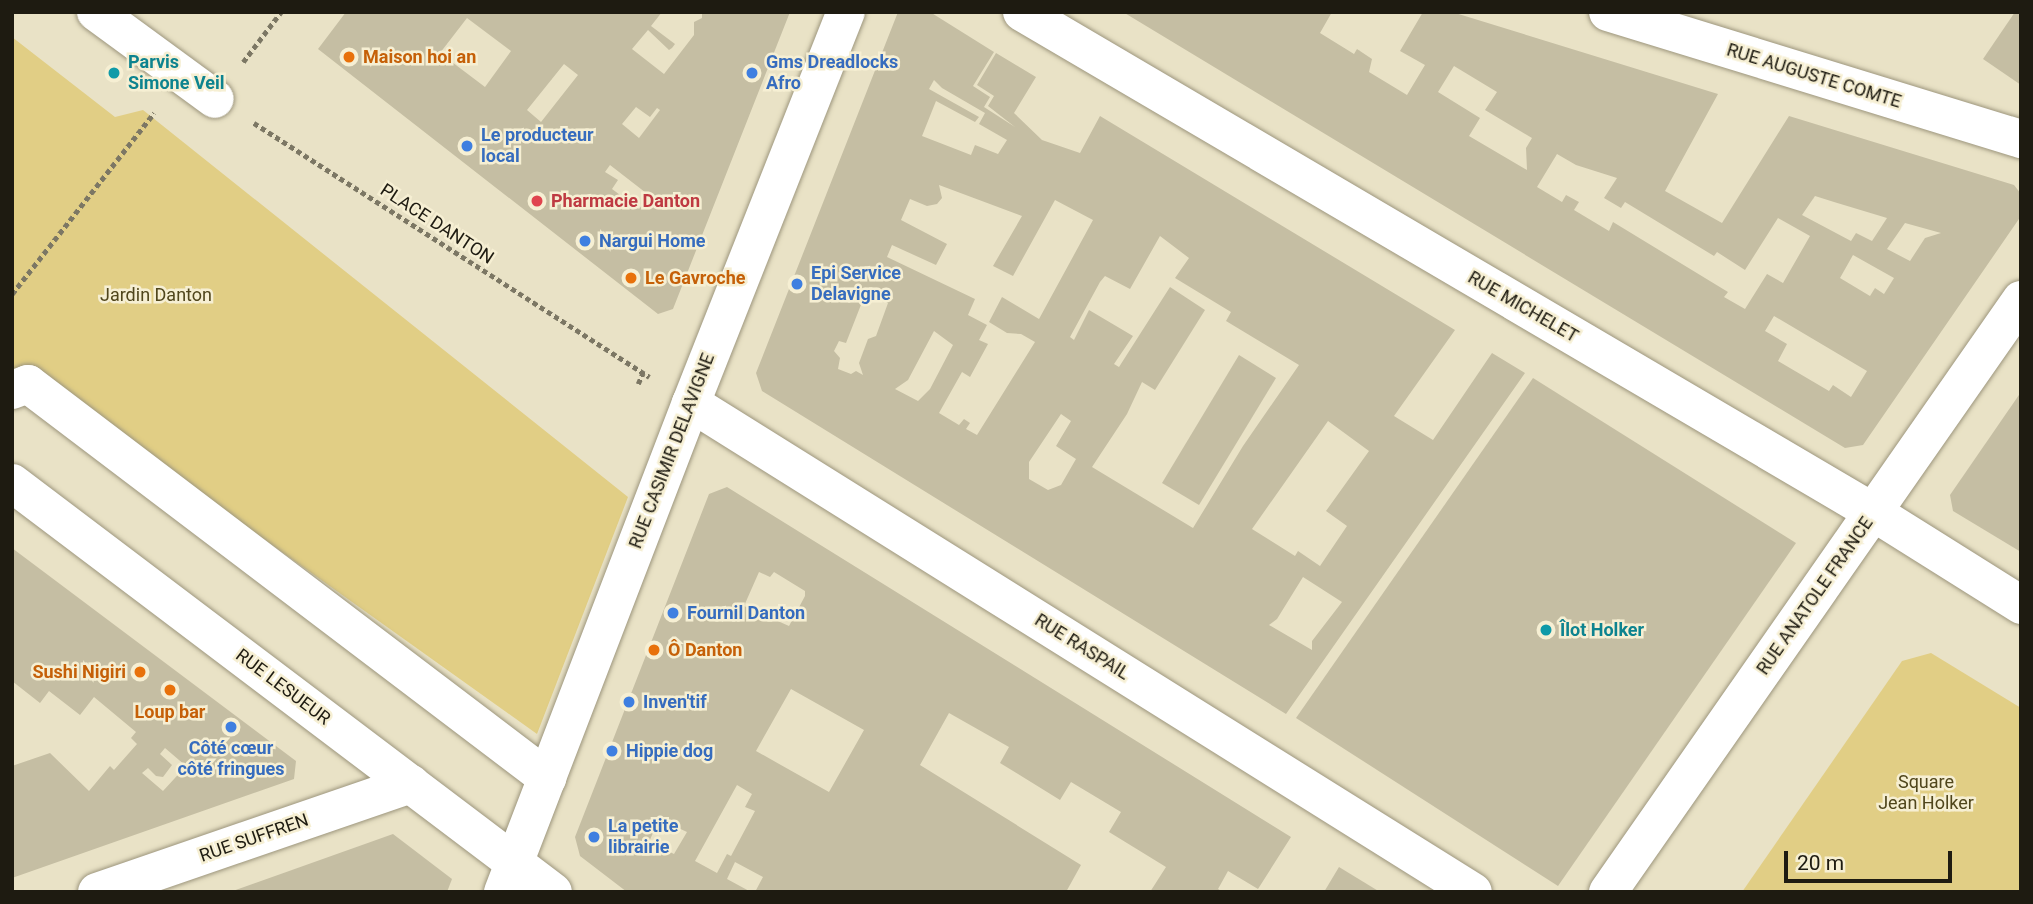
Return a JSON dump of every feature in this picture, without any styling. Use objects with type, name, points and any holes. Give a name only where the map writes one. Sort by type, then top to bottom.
[{"type":"street","points":[[96,12],[215,99]]},
{"type":"street","name":"RUE CASIMIR DELAVIGNE","points":[[509,877],[691,403],[846,12]]},
{"type":"street","name":"RUE MICHELET","points":[[1022,12],[1873,512],[2021,605]]},
{"type":"street","name":"RUE AUGUSTE COMTE","points":[[1608,12],[2021,139]]},
{"type":"street","name":"RUE ANATOLE FRANCE","points":[[1608,892],[2021,300]]},
{"type":"street","points":[[12,390],[29,384],[547,778]]},
{"type":"street","name":"RUE RASPAIL","points":[[691,403],[1473,892]]},
{"type":"street","name":"RUE LESUEUR","points":[[12,483],[411,784],[509,877],[552,892]]},
{"type":"street","name":"RUE SUFFREN","points":[[97,892],[411,784]]},
{"type":"path","points":[[215,99],[281,12]]},
{"type":"path","points":[[12,294],[184,75]]},
{"type":"path","name":"PLACE DANTON","points":[[215,99],[691,403]]},
{"type":"path","points":[[638,384],[643,373]]},
{"type":"green space","name":"Jardin Danton","points":[[12,37],[115,117],[143,110],[628,497],[537,734],[31,373],[12,378]]},
{"type":"green space","name":"Square Jean Holker","points":[[1931,653],[2021,708],[2021,892],[1742,892],[1902,661]]},
{"type":"building","points":[[346,12],[662,12],[651,26],[675,44],[672,48],[669,50],[648,30],[632,49],[664,74],[694,35],[694,22],[702,18],[702,12],[790,12],[673,309],[658,314],[318,49]],"holes":[[[467,18],[511,51],[485,87],[440,53]],[[564,64],[578,75],[541,122],[527,110]],[[636,107],[650,117],[657,108],[660,110],[639,138],[622,124]],[[610,165],[650,196],[639,209],[612,189],[618,180],[605,172]]]},
{"type":"building","points":[[898,12],[930,12],[994,52],[973,86],[990,97],[984,107],[1015,127],[988,106],[994,96],[977,85],[996,53],[1036,77],[1014,113],[1042,140],[1080,153],[1100,116],[1455,330],[1394,416],[1433,440],[1492,353],[1525,373],[1286,714],[762,391],[756,373]],"holes":[[[934,80],[942,88],[985,113],[979,124],[1007,140],[998,154],[975,145],[971,155],[922,136],[936,101],[975,122],[979,117],[929,89]],[[939,185],[1022,216],[993,266],[1013,276],[1055,200],[1093,220],[1039,319],[1002,297],[989,322],[1007,333],[1021,334],[1035,342],[977,435],[966,429],[970,423],[964,419],[959,425],[939,413],[962,372],[970,377],[988,344],[979,340],[987,325],[968,315],[975,299],[887,257],[892,245],[936,265],[947,244],[901,220],[910,199],[927,206],[937,204],[942,198]],[[1160,236],[1189,258],[1175,278],[1231,312],[1226,321],[1299,365],[1243,446],[1193,528],[1092,467],[1127,414],[1142,382],[1155,390],[1205,310],[1170,287],[1119,367],[1114,364],[1133,336],[1089,310],[1074,340],[1070,337],[1105,276],[1130,289]],[[866,292],[888,303],[876,336],[868,339],[859,363],[863,375],[856,371],[851,374],[838,369],[840,358],[834,351],[839,341],[846,343]],[[934,331],[953,345],[930,389],[918,401],[895,389],[908,380]],[[1061,414],[1071,421],[1056,446],[1076,459],[1061,485],[1048,490],[1029,479],[1029,462]],[[1328,421],[1369,451],[1326,511],[1347,526],[1320,566],[1298,551],[1295,556],[1252,529]],[[1303,577],[1342,602],[1312,641],[1312,650],[1269,625],[1277,619]]]},
{"type":"building","points":[[1123,12],[1332,12],[1320,33],[1354,54],[1357,49],[1372,59],[1369,72],[1407,95],[1425,65],[1400,51],[1423,12],[1452,12],[1718,94],[1665,191],[1722,223],[1789,116],[2014,185],[2021,194],[2021,216],[1863,445],[1845,448]],"holes":[[[1454,66],[1497,92],[1485,110],[1532,138],[1526,148],[1527,170],[1469,136],[1480,118],[1438,92]],[[1557,154],[1576,165],[1617,178],[1604,198],[1621,208],[1625,202],[1714,256],[1717,252],[1745,270],[1778,218],[1810,236],[1783,283],[1767,274],[1745,309],[1724,297],[1728,292],[1613,222],[1609,231],[1574,210],[1579,202],[1566,195],[1562,202],[1537,187]],[[1815,196],[1887,218],[1872,241],[1856,233],[1851,241],[1802,215]],[[1905,223],[1941,233],[1925,238],[1910,261],[1887,249]],[[1853,255],[1894,278],[1884,294],[1875,288],[1870,296],[1840,278]],[[1774,316],[1867,371],[1851,397],[1833,385],[1829,391],[1778,361],[1787,344],[1765,331]]]},
{"type":"building","points":[[2015,12],[2021,12],[2021,85],[1983,59]]},
{"type":"building","points":[[1239,355],[1276,378],[1199,505],[1162,483]]},
{"type":"building","name":"Îlot Holker","points":[[1533,378],[1796,543],[1558,886],[1296,718]]},
{"type":"building","points":[[2021,392],[2021,552],[1953,511],[1950,495]]},
{"type":"building","points":[[727,487],[1291,837],[1258,889],[1228,871],[1218,889],[1223,892],[1150,892],[1166,867],[1109,832],[1121,812],[1071,782],[1060,800],[1000,763],[1009,747],[949,713],[920,765],[1081,865],[1066,892],[755,892],[763,877],[735,862],[727,879],[751,892],[627,892],[580,856],[575,837],[709,494]],"holes":[[[759,572],[770,577],[774,572],[805,591],[789,626],[744,606]],[[791,689],[864,730],[829,792],[756,751]],[[737,785],[752,794],[745,807],[755,811],[731,856],[727,854],[717,873],[695,861]],[[659,819],[687,832],[674,854],[649,842]]]},
{"type":"building","points":[[12,548],[296,761],[294,779],[12,878],[12,766],[50,753],[89,791],[110,766],[114,770],[137,744],[131,738],[136,732],[94,697],[80,715],[49,691],[40,703],[12,681]],"holes":[[[165,748],[186,766],[163,791],[142,773],[148,768],[156,776],[163,777],[172,765],[160,754]]]},
{"type":"building","points":[[393,834],[452,879],[447,892],[230,892]]},
{"type":"building","points":[[1339,867],[1380,892],[1324,892]]},
{"type":"place","name":"Maison hoi an","points":[[349,57]]},
{"type":"place","name":"Parvis Simone Veil","points":[[114,73]]},
{"type":"place","name":"Gms Dreadlocks Afro","points":[[752,73]]},
{"type":"place","name":"Le producteur local","points":[[467,146]]},
{"type":"place","name":"Pharmacie Danton","points":[[537,201]]},
{"type":"place","name":"Nargui Home","points":[[585,241]]},
{"type":"place","name":"Le Gavroche","points":[[631,278]]},
{"type":"place","name":"Epi Service Delavigne","points":[[797,284]]},
{"type":"place","name":"Fournil Danton","points":[[673,613]]},
{"type":"place","name":"Îlot Holker","points":[[1546,630]]},
{"type":"place","name":"Ô Danton","points":[[654,650]]},
{"type":"place","name":"Sushi Nigiri","points":[[140,672]]},
{"type":"place","name":"Loup bar","points":[[170,690]]},
{"type":"place","name":"Inven'tif","points":[[629,702]]},
{"type":"place","name":"Côté cœur côté fringues","points":[[231,727]]},
{"type":"place","name":"Hippie dog","points":[[612,751]]},
{"type":"place","name":"La petite librairie","points":[[594,837]]}]
